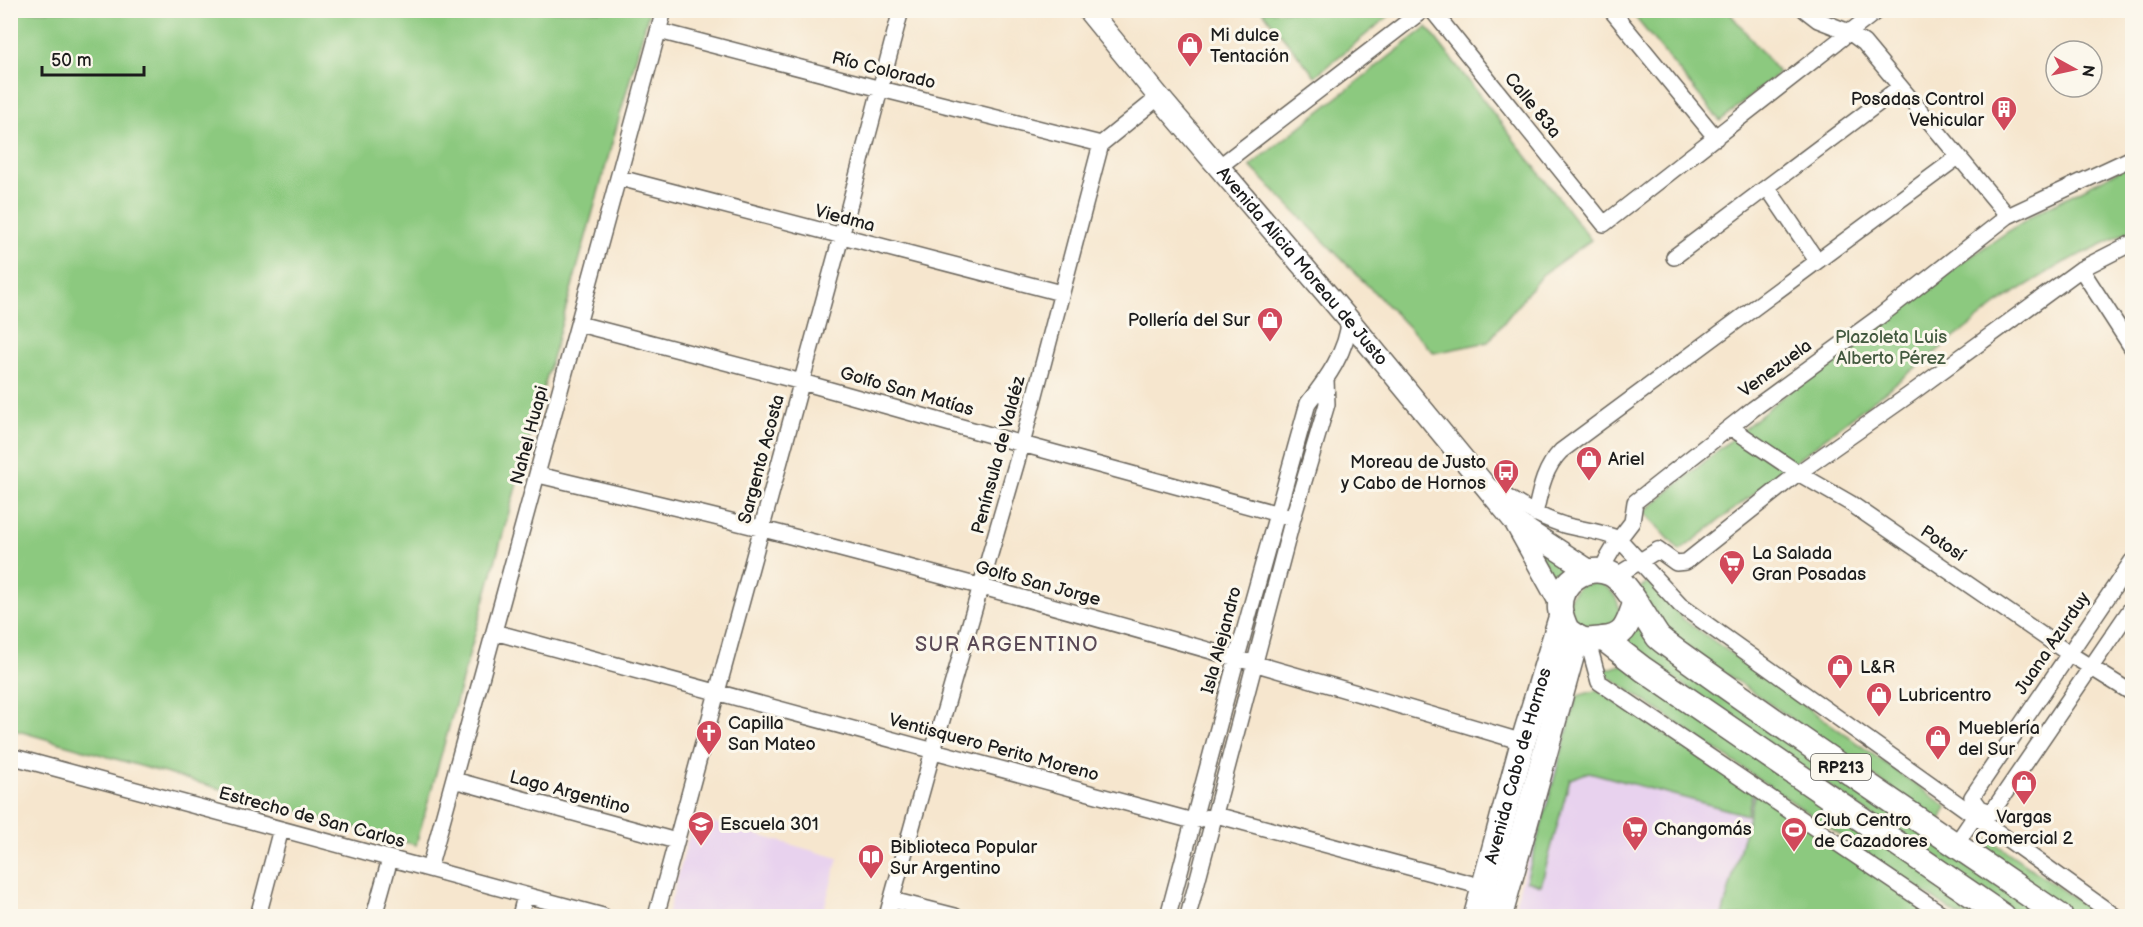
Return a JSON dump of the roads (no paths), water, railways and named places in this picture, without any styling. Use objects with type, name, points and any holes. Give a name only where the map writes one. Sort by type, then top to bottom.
[{"type":"main road","name":"Avenida Alicia Moreau de Justo","points":[[1089,10],[1350,320],[1478,477],[1525,518],[1628,590],[1660,639],[1774,722],[2060,916]]},
{"type":"main road","name":"Avenida Alicia Moreau de Justo","points":[[1525,518],[1567,630],[1643,669],[2003,916]]},
{"type":"main road","points":[[1561,610],[1563,591],[1570,582],[1579,574],[1602,572]]},
{"type":"main road","points":[[1590,640],[1612,639],[1620,634],[1626,627],[1635,604]]},
{"type":"main road","name":"Avenida Cabo de Hornos","points":[[1476,916],[1561,610]]},
{"type":"main road","name":"Avenida Cabo de Hornos","points":[[1500,916],[1590,640]]},
{"type":"street","name":"Nahel Huapi","points":[[429,869],[620,178],[664,10]]},
{"type":"street","name":"Sargento Acosta","points":[[656,916],[901,10]]},
{"type":"street","points":[[1220,166],[1424,10]]},
{"type":"street","name":"Calle 83a","points":[[1432,10],[1604,224],[1716,138]]},
{"type":"street","points":[[1611,10],[1716,138],[1878,10]]},
{"type":"street","points":[[1805,10],[1818,20],[1849,32],[1864,43],[2008,216]]},
{"type":"street","name":"Río Colorado","points":[[659,31],[1101,144]]},
{"type":"street","points":[[1674,257],[1900,87]]},
{"type":"street","points":[[1101,144],[1160,97]]},
{"type":"street","name":"Península de Valdéz","points":[[888,916],[1022,444],[1101,144]]},
{"type":"street","points":[[1958,157],[1561,451],[1552,460],[1525,518],[1606,533],[1619,539],[1680,605],[1977,812],[2114,916]]},
{"type":"street","name":"Venezuela","points":[[1602,572],[1619,539],[1632,522],[1635,501],[1730,427],[1879,317],[2008,216],[2133,158]]},
{"type":"street","name":"Viedma","points":[[620,178],[1061,293]]},
{"type":"street","points":[[1767,187],[1817,261]]},
{"type":"street","points":[[1602,572],[1640,560],[1658,550],[1676,563],[1686,562],[1798,473],[2081,269],[2133,243]]},
{"type":"street","points":[[2081,269],[2133,348]]},
{"type":"street","name":"Isla Alejandro","points":[[1168,916],[1308,403],[1326,380],[1349,333],[1350,320]]},
{"type":"street","name":"Golfo San Matías","points":[[579,324],[802,382],[1293,518]]},
{"type":"street","name":"Isla Alejandro","points":[[1188,916],[1293,518],[1327,404],[1326,380]]},
{"type":"street","name":"Potosí","points":[[1730,427],[1798,473],[1850,503],[2068,653],[2133,693]]},
{"type":"street","name":"Golfo San Jorge","points":[[538,475],[762,528],[981,587],[1237,657],[1524,742]]},
{"type":"street","name":"Juana Azurduy","points":[[1956,844],[1977,812],[1972,797],[2068,653],[2133,561]]},
{"type":"street","points":[[1977,812],[1992,812],[2133,607]]},
{"type":"street","name":"Ventisquero Perito Moreno","points":[[494,632],[1193,821],[1216,815],[1484,887]]},
{"type":"street","points":[[1590,640],[1599,682],[1945,916]]},
{"type":"street","name":"Estrecho de San Carlos","points":[[10,756],[603,916]]},
{"type":"street","name":"Lago Argentino","points":[[454,780],[676,841]]},
{"type":"street","points":[[258,916],[281,829]]},
{"type":"street","points":[[374,916],[390,859]]},
{"type":"street","points":[[520,916],[525,896]]},
{"type":"street","points":[[892,900],[955,916]]},
{"type":"place","name":"Mi dulce Tentación","points":[[1190,68]]},
{"type":"place","name":"Posadas Control Vehicular","points":[[2004,132]]},
{"type":"place","name":"Pollería del Sur","points":[[1270,343]]},
{"type":"place","name":"Ariel","points":[[1589,482]]},
{"type":"place","name":"Moreau de Justo y Cabo de Hornos","points":[[1506,495]]},
{"type":"place","name":"La Salada Gran Posadas","points":[[1732,586]]},
{"type":"place","name":"L&R","points":[[1840,690]]},
{"type":"place","name":"Lubricentro","points":[[1879,718]]},
{"type":"place","name":"Capilla San Mateo","points":[[709,756]]},
{"type":"place","name":"Mueblería del Sur","points":[[1938,761]]},
{"type":"place","name":"Vargas Comercial 2","points":[[2024,806]]},
{"type":"place","name":"Escuela 301","points":[[701,847]]},
{"type":"place","name":"Changomás","points":[[1635,852]]},
{"type":"place","name":"Club Centro de Cazadores","points":[[1794,853]]},
{"type":"place","name":"Biblioteca Popular Sur Argentino","points":[[871,880]]},
{"type":"district","name":"SUR ARGENTINO","points":[[1007,644]]},
{"type":"park label","name":"Plazoleta Luis Alberto Pérez","points":[[1891,347]]}]
